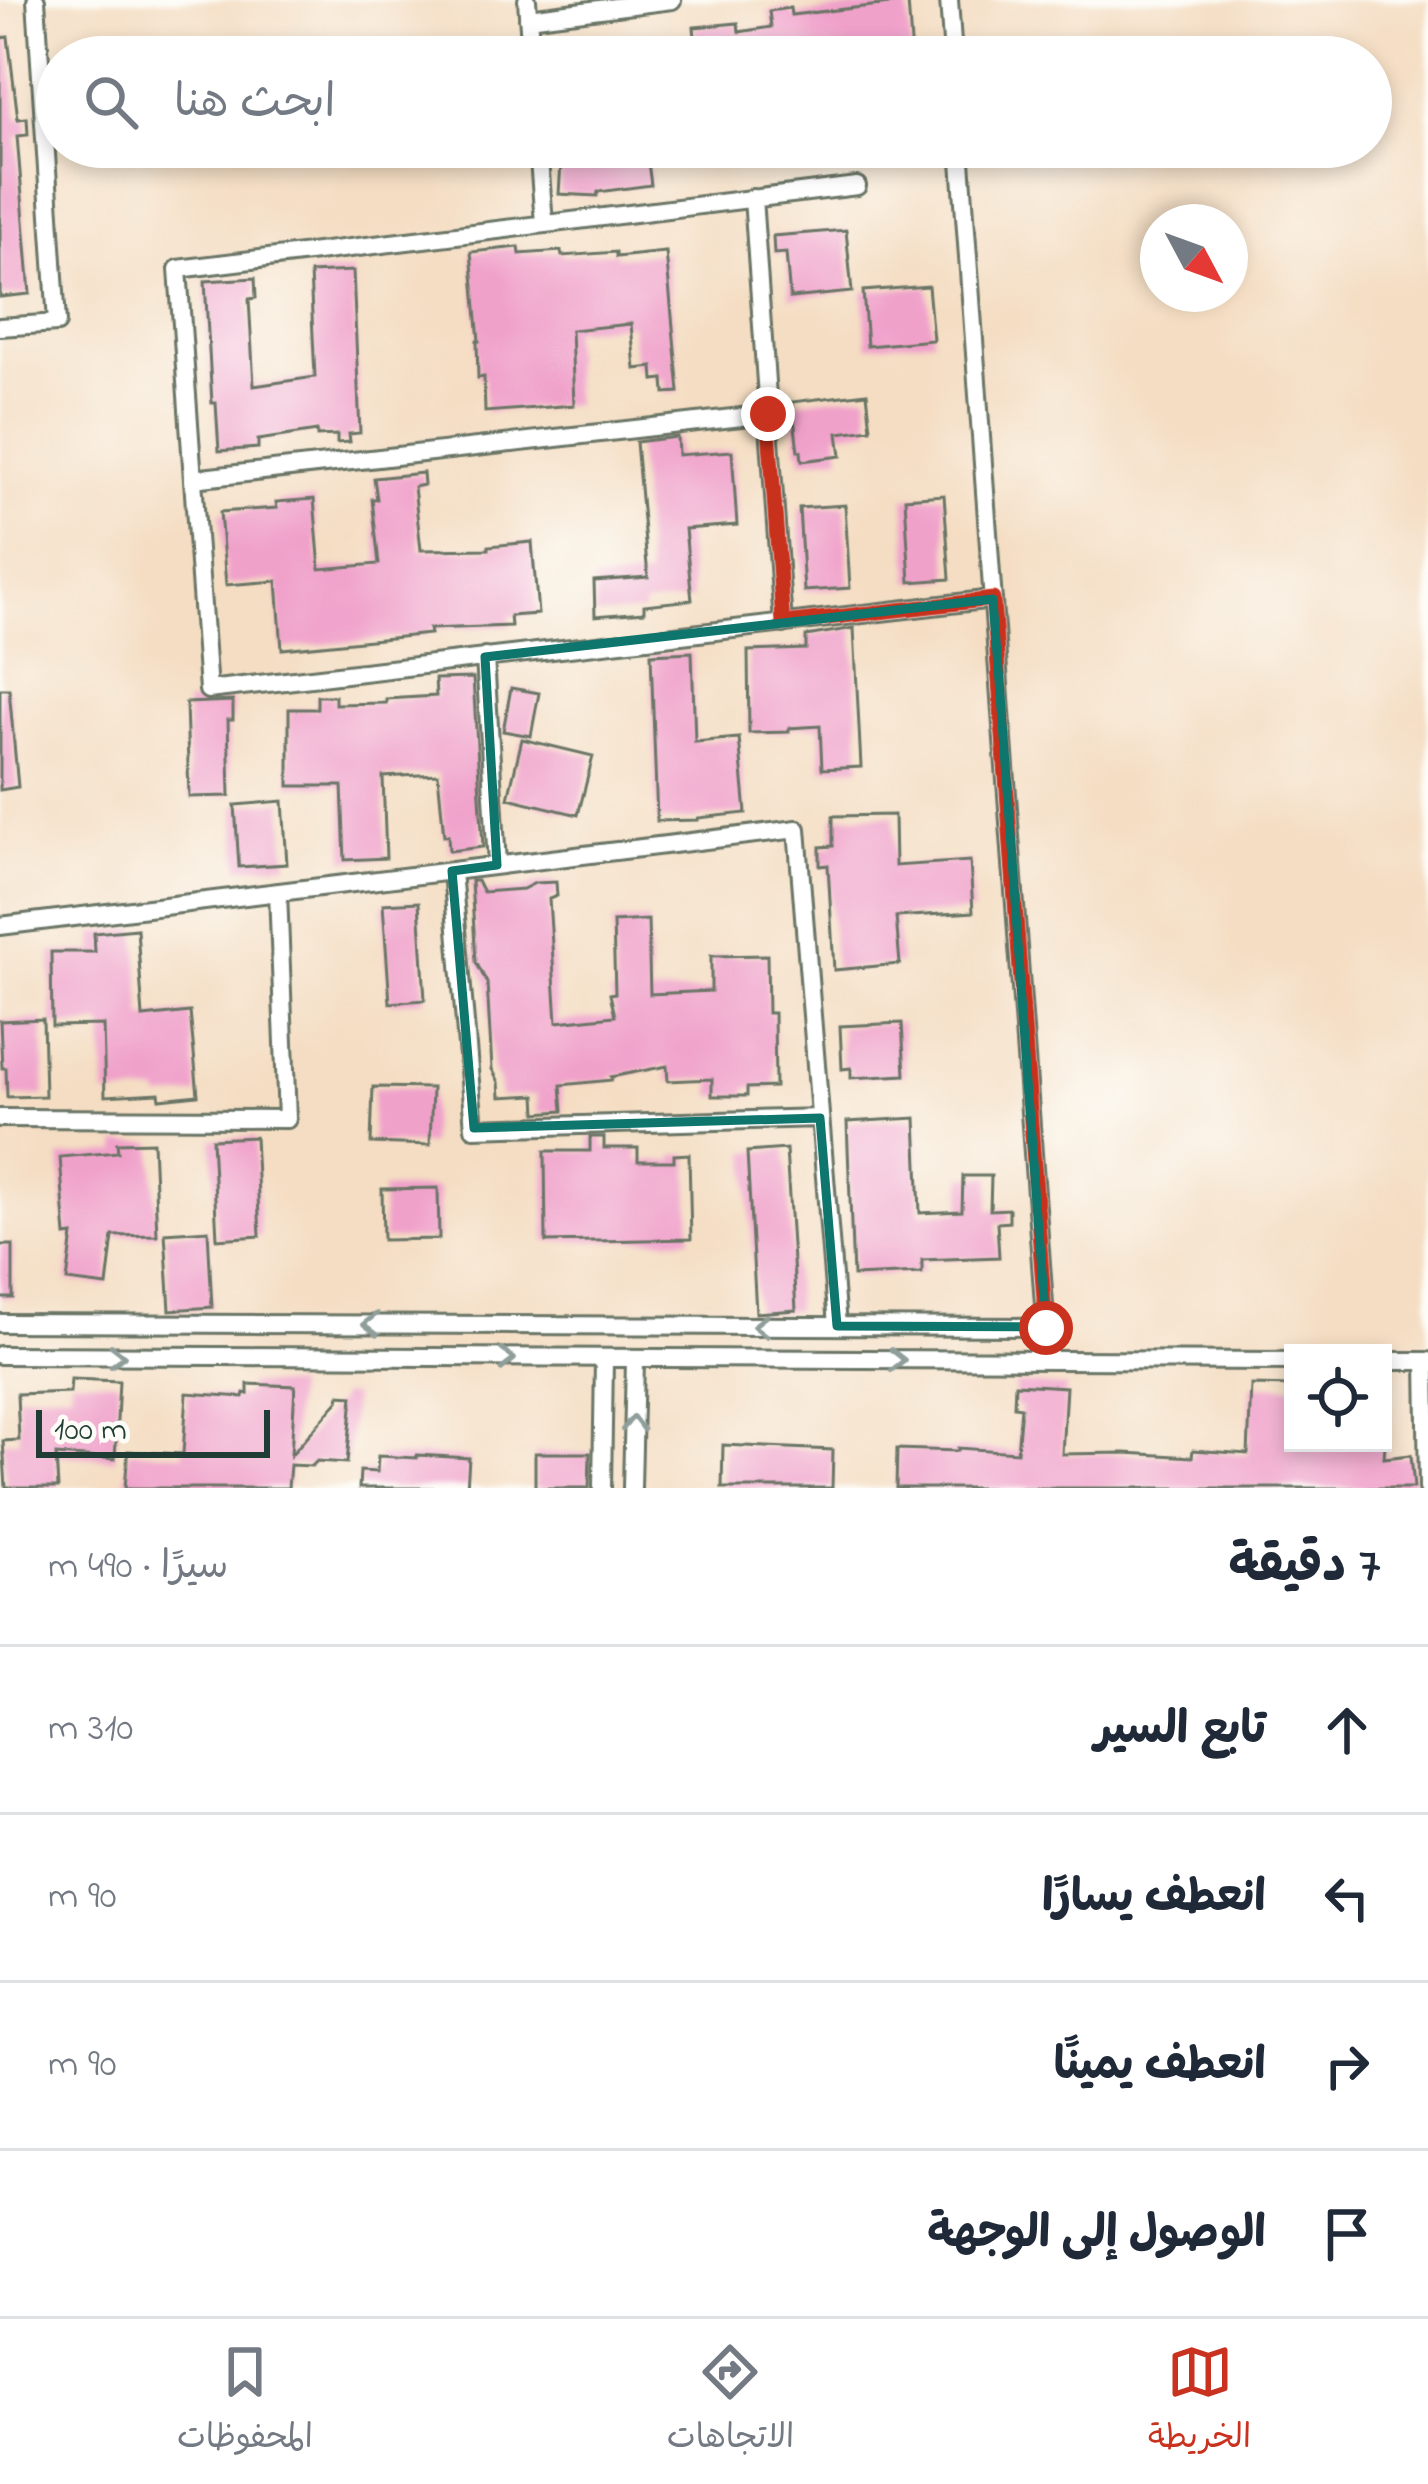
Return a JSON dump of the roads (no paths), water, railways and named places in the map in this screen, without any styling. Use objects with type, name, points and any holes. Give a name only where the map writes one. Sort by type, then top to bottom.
[{"type":"street","points":[[36,0],[38,36]]},
{"type":"street","points":[[528,9],[672,0]]},
{"type":"street","points":[[949,0],[952,36]]},
{"type":"street","points":[[0,327],[57,323],[47,168]]},
{"type":"street","points":[[540,168],[544,223]]},
{"type":"street","points":[[962,168],[1048,1360]]},
{"type":"street","points":[[857,186],[178,269],[208,690],[993,599]]},
{"type":"street","points":[[753,198],[783,623]]},
{"type":"street","points":[[193,479],[768,414]]},
{"type":"street","points":[[485,657],[497,865]]},
{"type":"street","points":[[0,926],[797,829],[837,1327]]},
{"type":"street","points":[[452,871],[474,1128],[820,1118]]},
{"type":"street","points":[[0,1118],[287,1119],[278,892]]},
{"type":"street","points":[[0,1323],[1046,1328]]},
{"type":"street","points":[[0,1354],[1284,1361]]},
{"type":"street","points":[[602,1488],[604,1360]]},
{"type":"street","points":[[632,1488],[634,1360]]},
{"type":"street","points":[[1392,1361],[1427,1361],[1428,1488]]}]
